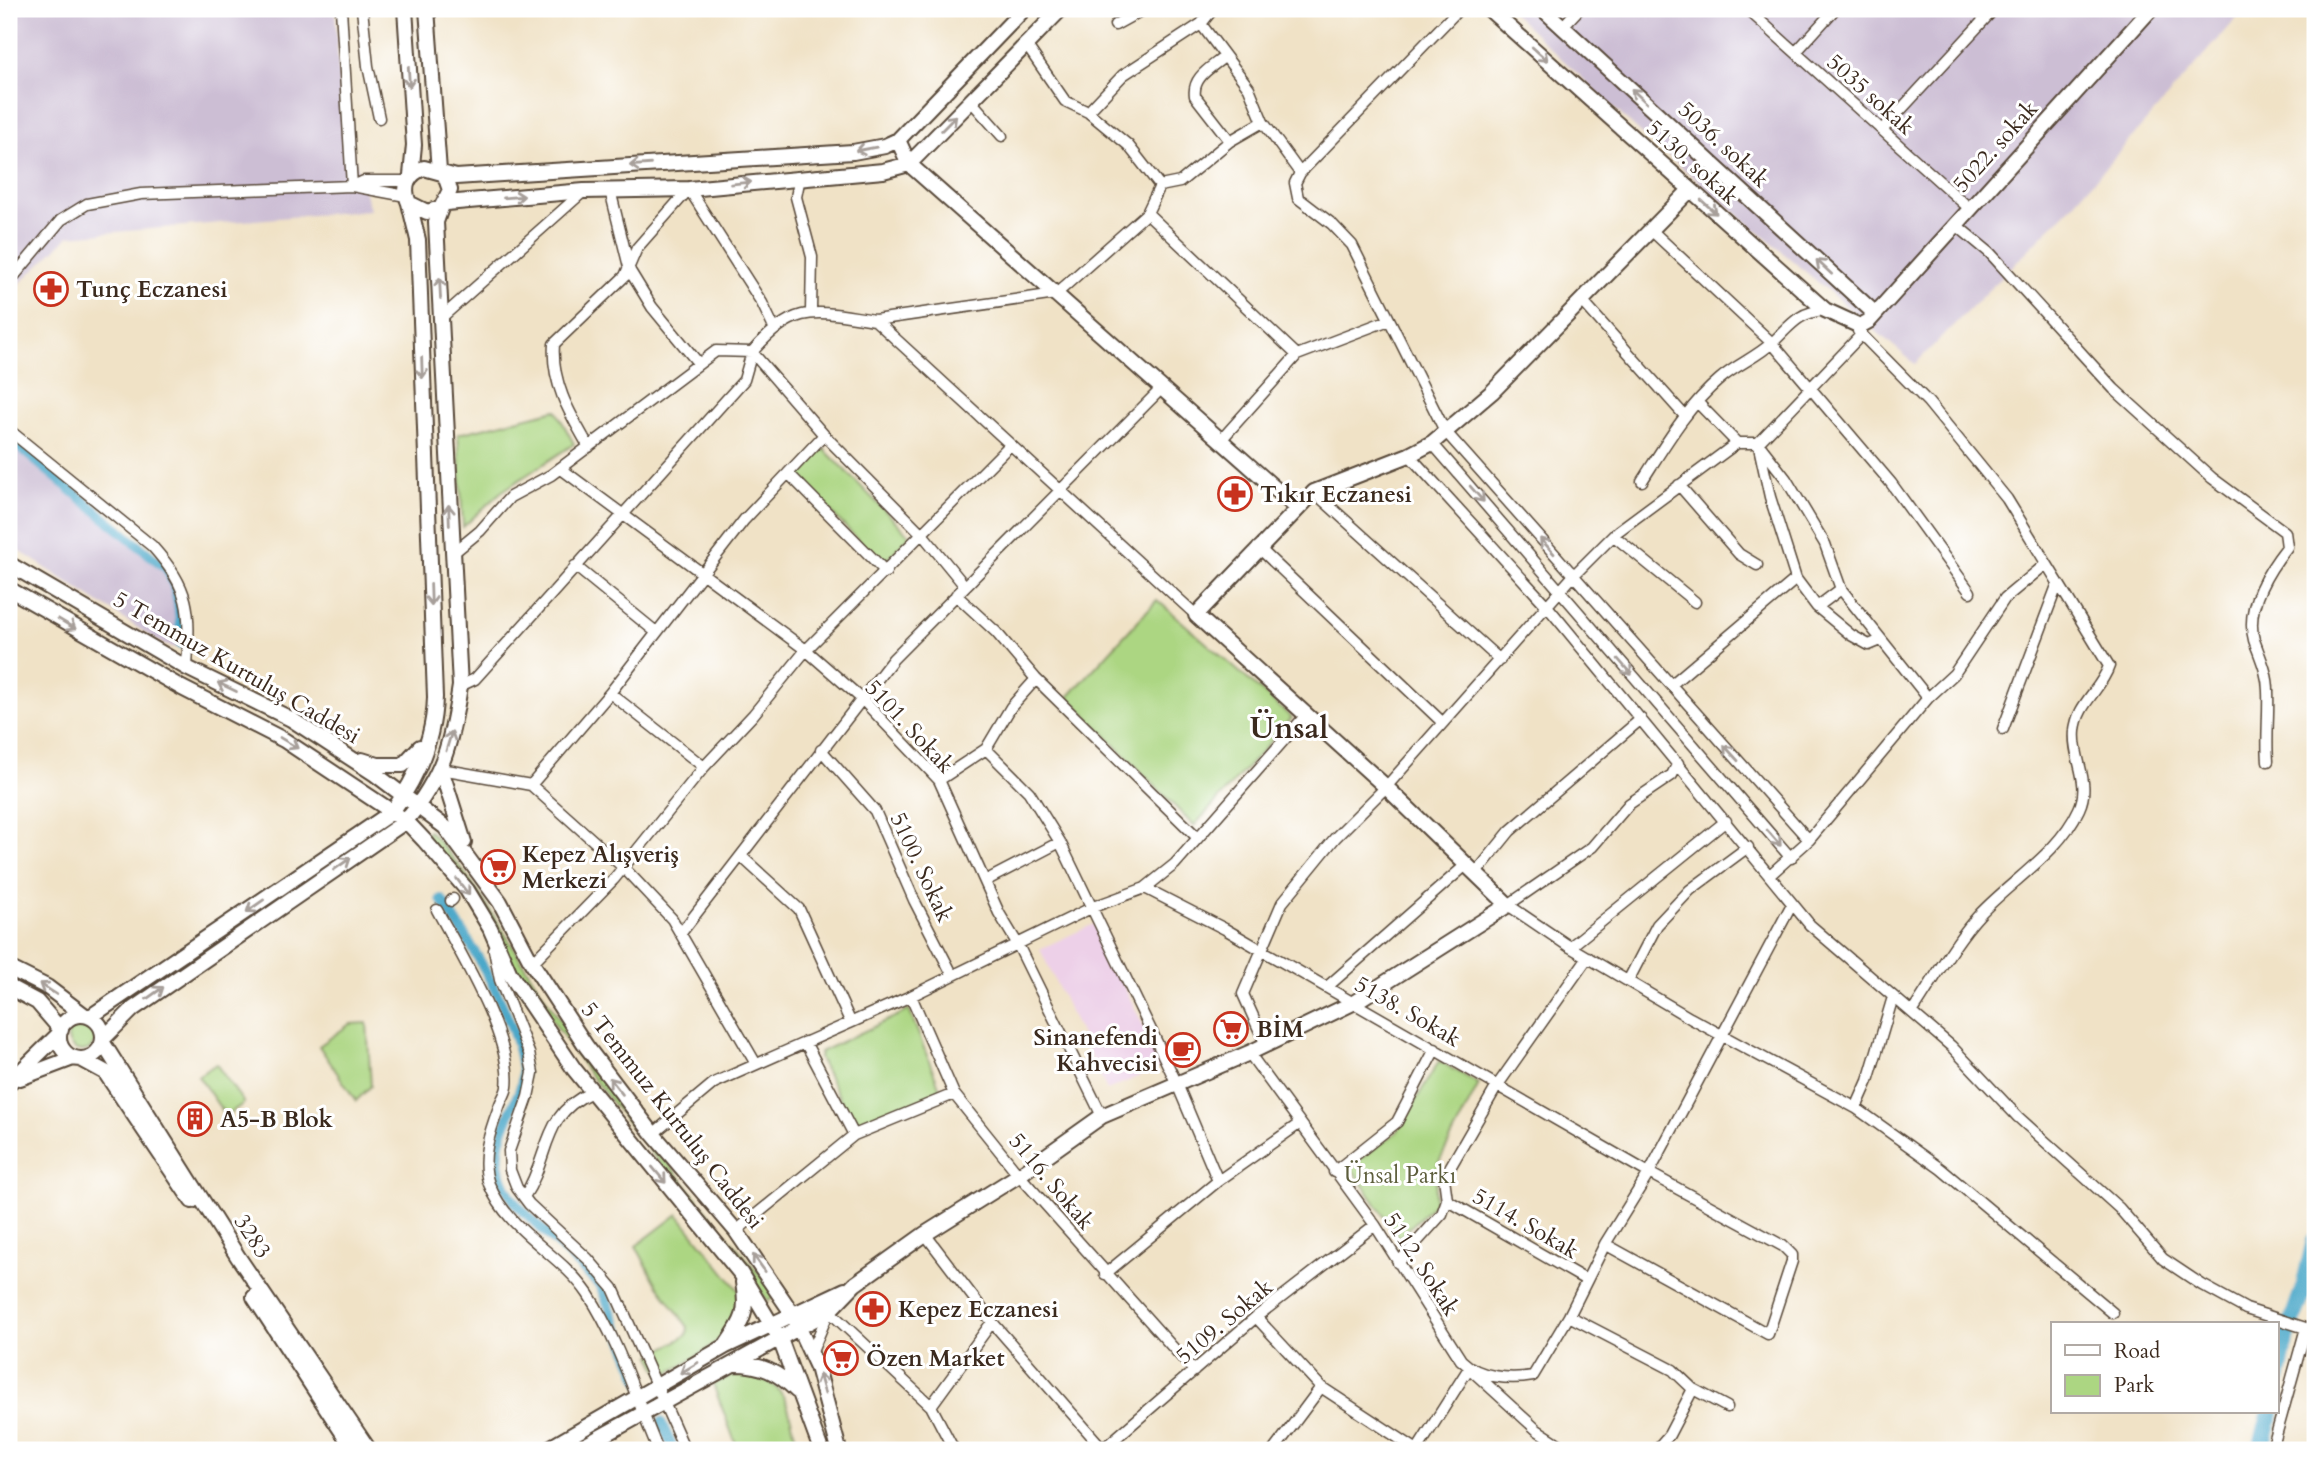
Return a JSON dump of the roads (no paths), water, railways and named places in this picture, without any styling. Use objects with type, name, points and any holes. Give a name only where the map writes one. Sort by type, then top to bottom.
[{"type":"main road","points":[[10,1082],[60,1032],[70,1018],[87,1016],[124,997],[393,812],[405,795],[430,735],[435,697],[418,240],[409,189],[414,145],[405,9]]},
{"type":"main road","points":[[10,1082],[98,1053],[103,1041],[133,1009],[406,821],[441,769],[454,727],[460,686],[451,555],[436,222],[450,190],[442,174],[427,9]]},
{"type":"main road","points":[[409,189],[424,168],[442,174],[853,152],[886,146],[898,140],[1024,9]]},
{"type":"main road","points":[[409,189],[421,211],[443,206],[584,191],[689,189],[883,171],[909,164],[1061,9]]},
{"type":"main road","name":"5130. sokak","points":[[1489,9],[1825,310],[1857,330]]},
{"type":"main road","name":"5036. sokak","points":[[1547,10],[1870,309],[1872,315]]},
{"type":"main road","name":"5022. sokak","points":[[1872,315],[2147,10]]},
{"type":"main road","points":[[898,140],[909,164],[1297,508]]},
{"type":"main road","points":[[546,1450],[726,1346],[855,1284],[925,1234],[1019,1175],[1102,1116],[1249,1053],[1355,1002],[1508,905],[1386,787],[1196,615],[1258,547],[1314,492],[1409,455],[1432,443],[1492,392],[1690,190]]},
{"type":"main road","points":[[1857,330],[1872,315]]},
{"type":"main road","name":"5 Temmuz Kurtuluş Caddesi","points":[[9,564],[187,668],[291,719],[405,795],[445,827],[475,865],[499,902],[531,963],[586,1046],[653,1134],[736,1231],[792,1313],[811,1354],[839,1450]]},
{"type":"main road","name":"5 Temmuz Kurtuluş Caddesi","points":[[9,589],[182,688],[285,740],[406,821],[458,879],[490,928],[510,974],[592,1092],[741,1274],[780,1339],[821,1450]]},
{"type":"main road","points":[[347,755],[378,765],[403,765],[430,735]]},
{"type":"main road","points":[[441,769],[454,816],[475,865]]},
{"type":"main road","points":[[9,968],[47,987],[102,1027],[103,1041]]},
{"type":"main road","points":[[9,987],[37,1002],[60,1032],[61,1046],[78,1059]]},
{"type":"main road","name":"3283","points":[[103,1041],[239,1256],[369,1450]]},
{"type":"main road","name":"3283","points":[[78,1059],[105,1072],[123,1096],[354,1450]]},
{"type":"main road","points":[[726,1346],[741,1324],[747,1306],[741,1274]]},
{"type":"main road","points":[[577,1450],[832,1313],[855,1284]]},
{"type":"main road","points":[[733,1364],[755,1364],[773,1371],[800,1394]]},
{"type":"street","points":[[341,9],[352,186]]},
{"type":"street","points":[[362,9],[368,66],[379,118]]},
{"type":"street","points":[[1115,25],[1144,9]]},
{"type":"street","points":[[1088,112],[1122,75],[1201,24],[1213,9]]},
{"type":"street","points":[[1459,9],[1300,173],[1295,183],[1298,198],[1332,224],[1352,245],[1445,431],[1809,840]]},
{"type":"street","points":[[1563,26],[1579,9]]},
{"type":"street","name":"5035 sokak","points":[[1747,9],[1969,208]]},
{"type":"street","points":[[1796,52],[1835,9]]},
{"type":"street","points":[[1882,130],[1994,9]]},
{"type":"street","points":[[1201,24],[1250,88],[1263,122],[1300,173]]},
{"type":"street","points":[[1026,43],[1065,101],[1088,112],[1129,145],[1160,186]]},
{"type":"street","points":[[1224,57],[1199,78],[1193,87],[1195,96],[1230,141]]},
{"type":"street","points":[[971,101],[1002,136]]},
{"type":"street","points":[[1160,186],[1180,182],[1230,141],[1263,122]]},
{"type":"street","points":[[800,177],[796,197],[812,257],[811,311]]},
{"type":"street","points":[[9,281],[61,220],[87,204],[141,194],[352,186],[363,181],[409,189]]},
{"type":"street","points":[[460,686],[475,679],[744,380],[752,352],[774,328],[811,311],[875,320],[1056,295],[1147,214],[1160,186]]},
{"type":"street","points":[[589,447],[565,405],[553,362],[554,344],[625,276],[637,248],[689,189],[762,303],[774,328]]},
{"type":"street","points":[[610,190],[630,265],[652,307],[699,364]]},
{"type":"street","points":[[441,318],[584,191]]},
{"type":"street","points":[[1147,214],[1297,355]]},
{"type":"street","points":[[1955,224],[2005,268],[2114,389],[2212,478],[2285,532],[2287,547],[2266,578],[2252,619],[2253,637],[2264,665],[2269,691],[2268,761]]},
{"type":"street","points":[[1651,230],[1772,343],[1891,483],[1970,592]]},
{"type":"street","points":[[1583,302],[1684,415]]},
{"type":"street","points":[[1642,481],[1684,415],[1719,380],[1772,343],[1793,319],[1810,311],[1825,310]]},
{"type":"street","points":[[875,320],[1009,446],[1196,615]]},
{"type":"street","points":[[1221,440],[1297,355],[1389,320]]},
{"type":"street","points":[[1266,1045],[1243,994],[1282,903],[1335,838],[1386,787],[1573,575],[1614,536],[1737,443],[1758,443],[1811,388],[1857,330],[1928,402],[2007,499],[2109,666],[2105,678],[2080,710],[2074,732],[2084,795],[2071,823],[2035,865],[1979,915],[1913,1012]]},
{"type":"street","points":[[451,555],[480,531],[510,497],[560,468],[716,351],[752,352],[824,435],[923,535],[964,585]]},
{"type":"street","points":[[681,933],[893,659],[1161,388]]},
{"type":"street","points":[[1698,403],[1737,443]]},
{"type":"street","points":[[9,430],[152,546],[171,567],[184,588],[189,630],[187,668]]},
{"type":"street","points":[[531,785],[610,693],[744,520],[824,435]]},
{"type":"street","points":[[1432,443],[1791,858]]},
{"type":"street","points":[[1758,443],[1770,498],[1796,579],[1817,607],[1851,635],[1869,645],[1881,640]]},
{"type":"street","points":[[1758,443],[1786,479],[1825,544],[1841,589],[1928,698]]},
{"type":"street","points":[[531,963],[624,868],[704,766],[754,715],[806,650],[887,572],[1009,446]]},
{"type":"street","points":[[1409,455],[1547,607],[1748,846],[1791,904],[1893,997],[1951,1045],[2018,1117],[2119,1208],[2163,1259],[2202,1285],[2246,1309],[2306,1328],[2272,1450]]},
{"type":"street","name":"5101. Sokak","points":[[560,468],[622,517],[703,572],[806,650],[862,699],[939,780],[999,914],[1017,943],[1102,1116]]},
{"type":"street","points":[[788,473],[887,572]]},
{"type":"street","points":[[1679,485],[1739,554],[1757,565]]},
{"type":"street","points":[[1314,492],[1500,660]]},
{"type":"street","points":[[1614,536],[1695,603]]},
{"type":"street","points":[[1258,547],[1442,722]]},
{"type":"street","points":[[1771,874],[1809,840],[1928,698],[1954,674],[2005,598],[2046,564]]},
{"type":"street","points":[[575,566],[656,632]]},
{"type":"street","points":[[1671,685],[1796,579]]},
{"type":"street","points":[[2003,729],[2058,583]]},
{"type":"street","points":[[1817,607],[1841,589]]},
{"type":"street","points":[[956,595],[996,632],[1036,679],[1198,838]]},
{"type":"street","points":[[939,780],[986,748],[1011,707],[1036,679]]},
{"type":"street","points":[[610,693],[704,766]]},
{"type":"street","points":[[653,1134],[714,1083],[911,996],[1093,907],[1144,888],[1175,864],[1306,715]]},
{"type":"street","points":[[1327,987],[1471,869],[1510,831],[1641,719]]},
{"type":"street","points":[[986,748],[1029,792],[1060,842],[1177,1084],[1218,1181]]},
{"type":"street","name":"5100. Sokak","points":[[821,750],[875,811],[914,900],[952,974]]},
{"type":"street","points":[[1678,762],[1672,775],[1629,804],[1592,847],[1508,905],[1570,947],[1628,981],[1856,1108],[1941,1169],[2113,1312]]},
{"type":"street","points":[[441,769],[531,785],[624,868],[672,919],[755,1064]]},
{"type":"street","points":[[1570,947],[1726,821]]},
{"type":"street","points":[[985,881],[1060,842]]},
{"type":"street","points":[[1628,981],[1657,925],[1690,890],[1748,846]]},
{"type":"street","points":[[742,857],[799,909],[850,1021]]},
{"type":"street","name":"5138. Sokak","points":[[1144,888],[1225,929],[1648,1173],[1783,1246],[1792,1255],[1793,1261],[1768,1334],[1605,1244]]},
{"type":"street","points":[[1256,1317],[1321,1387],[1417,1450],[1465,1364],[1512,1380],[1533,1376],[1724,1036],[1791,904]]},
{"type":"street","points":[[437,910],[487,1006],[506,1060],[507,1088],[489,1137],[484,1167],[490,1185],[505,1214],[561,1265],[587,1293],[658,1450]]},
{"type":"street","points":[[490,928],[500,980],[529,1054],[533,1073],[528,1097],[509,1151],[510,1170],[524,1197],[613,1288],[685,1450]]},
{"type":"street","points":[[1398,1263],[1443,1214],[1447,1200],[1444,1178],[1497,1086],[1588,957]]},
{"type":"street","name":"5116. Sokak","points":[[911,996],[954,1094],[1019,1175],[1194,1371]]},
{"type":"street","points":[[1856,1108],[1868,1081],[1893,997]]},
{"type":"street","points":[[805,1042],[854,1135]]},
{"type":"street","points":[[1334,1172],[1397,1122],[1435,1049]]},
{"type":"street","name":"5112. Sokak","points":[[1249,1053],[1375,1225],[1465,1364],[1537,1430],[1568,1450]]},
{"type":"street","points":[[524,1197],[555,1121],[574,1100],[592,1092]]},
{"type":"street","points":[[736,1231],[854,1135],[954,1094]]},
{"type":"street","points":[[1105,1274],[1218,1181],[1299,1124]]},
{"type":"street","name":"5114. Sokak","points":[[1447,1200],[1586,1280]]},
{"type":"street","name":"5109. Sokak","points":[[1103,1450],[1256,1317],[1375,1225]]},
{"type":"street","points":[[925,1234],[992,1322],[1103,1450]]},
{"type":"street","points":[[811,1354],[832,1313],[931,1406],[954,1450]]},
{"type":"street","points":[[1569,1316],[1673,1370],[1693,1389],[1727,1407]]},
{"type":"street","points":[[931,1406],[992,1322]]},
{"type":"street","points":[[1275,1450],[1321,1387]]},
{"type":"street","points":[[1656,1450],[1670,1435],[1693,1389]]},
{"type":"waterway","points":[[9,439],[167,569],[177,596],[181,644]]},
{"type":"waterway","points":[[441,899],[465,936],[502,1004],[518,1049],[522,1078],[500,1144],[499,1168],[502,1179],[517,1205],[601,1287],[641,1383]]},
{"type":"waterway","points":[[2278,1374],[2284,1344],[2304,1288],[2315,1241]]},
{"type":"waterway","points":[[2261,1450],[2270,1414]]},
{"type":"waterway","points":[[661,1422],[674,1450]]},
{"type":"place","name":"Tunç Eczanesi","points":[[51,289]]},
{"type":"place","name":"Tıkır Eczanesi","points":[[1235,494]]},
{"type":"place","name":"Kepez Alışveriş Merkezi","points":[[498,867]]},
{"type":"place","name":"BİM","points":[[1231,1029]]},
{"type":"place","name":"Sinanefendi Kahvecisi","points":[[1183,1050]]},
{"type":"place","name":"A5-B Blok","points":[[195,1119]]},
{"type":"place","name":"Kepez Eczanesi","points":[[873,1309]]},
{"type":"place","name":"Özen Market","points":[[841,1358]]},
{"type":"district","name":"Ünsal","points":[[1289,728]]},
{"type":"park label","name":"Ünsal Parkı","points":[[1400,1175]]}]
